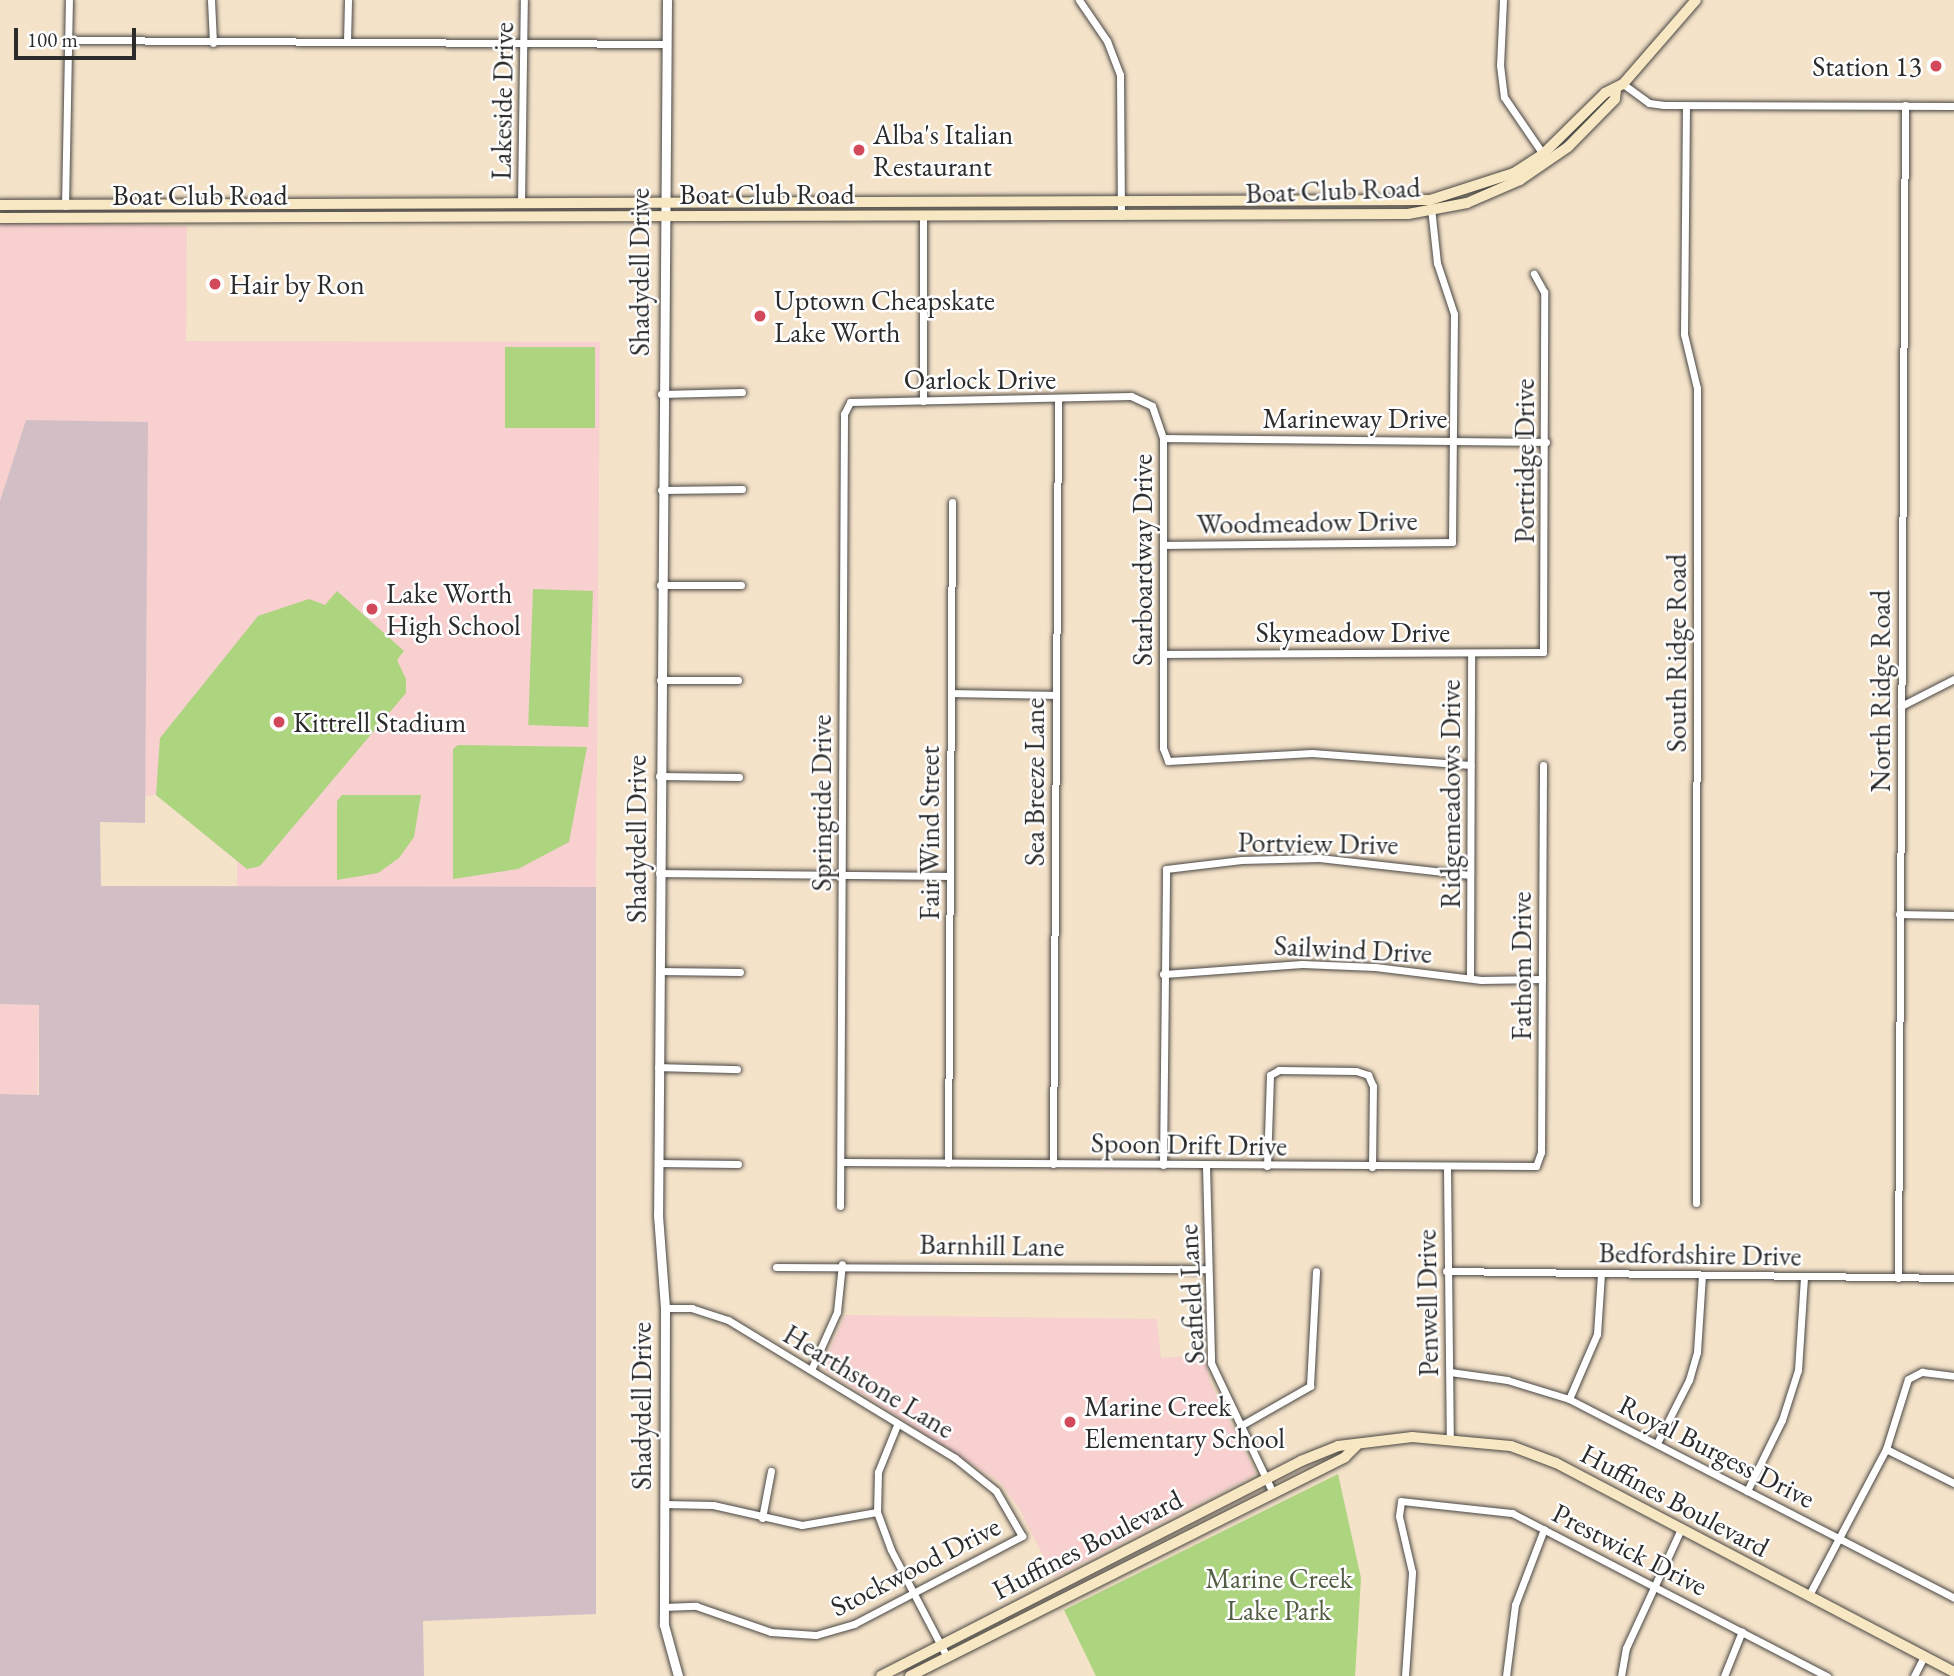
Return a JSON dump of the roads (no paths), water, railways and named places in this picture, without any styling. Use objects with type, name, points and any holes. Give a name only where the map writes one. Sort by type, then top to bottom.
[{"type":"main road","name":"Boat Club Road","points":[[0,218],[1121,216],[1431,205],[1496,192],[1549,162],[1615,99],[1619,87],[1696,0]]},
{"type":"main road","name":"Boat Club Road","points":[[0,205],[1121,202],[1431,205],[1514,173],[1543,154],[1605,93],[1619,87]]},
{"type":"main road","points":[[830,217],[841,211],[959,210],[966,203]]},
{"type":"main road","name":"Huffines Boulevard","points":[[881,1676],[1266,1478],[1338,1446],[1356,1446],[1412,1437],[1450,1437],[1511,1446],[1556,1463],[1954,1672]]},
{"type":"main road","name":"Huffines Boulevard","points":[[910,1676],[1272,1491],[1345,1457],[1356,1446]]},
{"type":"street","points":[[65,206],[69,0]]},
{"type":"street","points":[[211,0],[213,43]]},
{"type":"street","points":[[347,42],[348,0]]},
{"type":"street","name":"Lakeside Drive","points":[[521,204],[524,0]]},
{"type":"street","name":"Shadydell Drive","points":[[667,0],[662,204],[658,1163],[665,1308],[663,1607],[678,1676]]},
{"type":"street","points":[[1079,0],[1107,41],[1120,75],[1121,216]]},
{"type":"street","points":[[1503,0],[1500,65],[1504,97],[1543,154]]},
{"type":"street","points":[[68,40],[664,44]]},
{"type":"street","points":[[1619,87],[1649,103],[1954,106]]},
{"type":"street","name":"South Ridge Road","points":[[1686,105],[1684,334],[1697,388],[1696,1203]]},
{"type":"street","name":"North Ridge Road","points":[[1898,1278],[1906,106]]},
{"type":"street","points":[[1431,205],[1437,263],[1454,314],[1453,440]]},
{"type":"street","points":[[923,217],[923,401]]},
{"type":"street","name":"Portridge Drive","points":[[1534,274],[1544,292],[1546,442],[1543,652]]},
{"type":"street","points":[[661,394],[742,393]]},
{"type":"street","name":"Oarlock Drive","points":[[850,402],[1058,401],[1111,397]]},
{"type":"street","name":"Starboardway Drive","points":[[1111,397],[1131,397],[1152,406],[1163,438],[1166,760],[1312,753],[1471,765]]},
{"type":"street","name":"Sea Breeze Lane","points":[[1053,1164],[1058,401]]},
{"type":"street","name":"Springtide Drive","points":[[841,1206],[844,414],[850,402]]},
{"type":"street","name":"Marineway Drive","points":[[1163,438],[1546,442]]},
{"type":"street","name":"Woodmeadow Drive","points":[[1163,545],[1452,542],[1453,440]]},
{"type":"street","points":[[660,490],[741,489]]},
{"type":"street","name":"Fair Wind Street","points":[[948,1163],[952,502]]},
{"type":"street","points":[[660,585],[741,585]]},
{"type":"street","name":"Skymeadow Drive","points":[[1163,654],[1543,652]]},
{"type":"street","name":"Ridgemeadows Drive","points":[[1470,978],[1471,653]]},
{"type":"street","points":[[1901,706],[1954,679]]},
{"type":"street","points":[[660,680],[738,680]]},
{"type":"street","points":[[951,693],[1056,695]]},
{"type":"street","name":"Fathom Drive","points":[[1536,1166],[1541,1152],[1543,765]]},
{"type":"street","points":[[659,776],[739,777]]},
{"type":"street","name":"Portview Drive","points":[[1163,974],[1166,869],[1241,860],[1319,858],[1470,875]]},
{"type":"street","points":[[659,873],[950,876]]},
{"type":"street","points":[[1899,914],[1954,915]]},
{"type":"street","name":"Sailwind Drive","points":[[1163,974],[1302,964],[1470,978],[1542,979]]},
{"type":"street","points":[[659,971],[740,972]]},
{"type":"street","points":[[1163,974],[1163,1165]]},
{"type":"street","points":[[658,1067],[737,1069]]},
{"type":"street","points":[[1267,1166],[1268,1079],[1279,1070],[1356,1071],[1368,1075],[1373,1086],[1372,1167]]},
{"type":"street","name":"Spoon Drift Drive","points":[[841,1162],[1447,1168],[1536,1166]]},
{"type":"street","points":[[658,1163],[738,1164]]},
{"type":"street","name":"Seafield Lane","points":[[1206,1166],[1211,1363],[1272,1491]]},
{"type":"street","name":"Penwell Drive","points":[[1447,1168],[1446,1271],[1450,1437]]},
{"type":"street","points":[[811,1370],[837,1312],[842,1264]]},
{"type":"street","name":"Barnhill Lane","points":[[776,1267],[842,1264],[1208,1269]]},
{"type":"street","points":[[1240,1426],[1310,1386],[1315,1271]]},
{"type":"street","name":"Bedfordshire Drive","points":[[1446,1271],[1954,1278]]},
{"type":"street","points":[[1569,1399],[1597,1334],[1601,1274]]},
{"type":"street","points":[[1657,1443],[1689,1380],[1697,1352],[1702,1275]]},
{"type":"street","points":[[1747,1491],[1783,1420],[1798,1370],[1804,1277]]},
{"type":"street","name":"Hearthstone Lane","points":[[665,1308],[710,1312],[811,1370],[980,1475],[1009,1507],[1022,1536]]},
{"type":"street","name":"Royal Burgess Drive","points":[[1450,1372],[1507,1380],[1569,1399],[1954,1598]]},
{"type":"street","points":[[1809,1595],[1886,1449],[1905,1386],[1913,1374],[1954,1376]]},
{"type":"street","points":[[897,1425],[878,1472],[877,1511],[947,1657]]},
{"type":"street","points":[[1886,1449],[1954,1483]]},
{"type":"street","points":[[762,1517],[771,1471]]},
{"type":"street","name":"Prestwick Drive","points":[[1405,1676],[1412,1572],[1399,1516],[1401,1501],[1496,1510],[1544,1529],[1653,1583],[1827,1676]]},
{"type":"street","points":[[664,1504],[713,1505],[802,1525],[877,1511]]},
{"type":"street","points":[[1506,1676],[1514,1605],[1544,1529]]},
{"type":"street","points":[[1621,1676],[1626,1648],[1653,1583],[1681,1529]]},
{"type":"street","name":"Stockwood Drive","points":[[663,1607],[696,1606],[771,1632],[816,1635],[854,1624],[1022,1536]]},
{"type":"street","points":[[1114,1556],[1120,1570]]},
{"type":"street","points":[[1724,1676],[1742,1631]]},
{"type":"street","points":[[1913,1676],[1924,1656]]},
{"type":"place","name":"Station 13","points":[[1936,66]]},
{"type":"place","name":"Alba's Italian Restaurant","points":[[859,150]]},
{"type":"place","name":"Hair by Ron","points":[[215,284]]},
{"type":"place","name":"Uptown Cheapskate Lake Worth","points":[[760,316]]},
{"type":"place","name":"Lake Worth High School","points":[[372,609]]},
{"type":"place","name":"Kittrell Stadium","points":[[279,722]]},
{"type":"place","name":"Marine Creek Elementary School","points":[[1070,1422]]},
{"type":"park label","name":"Marine Creek Lake Park","points":[[1279,1594]]}]
